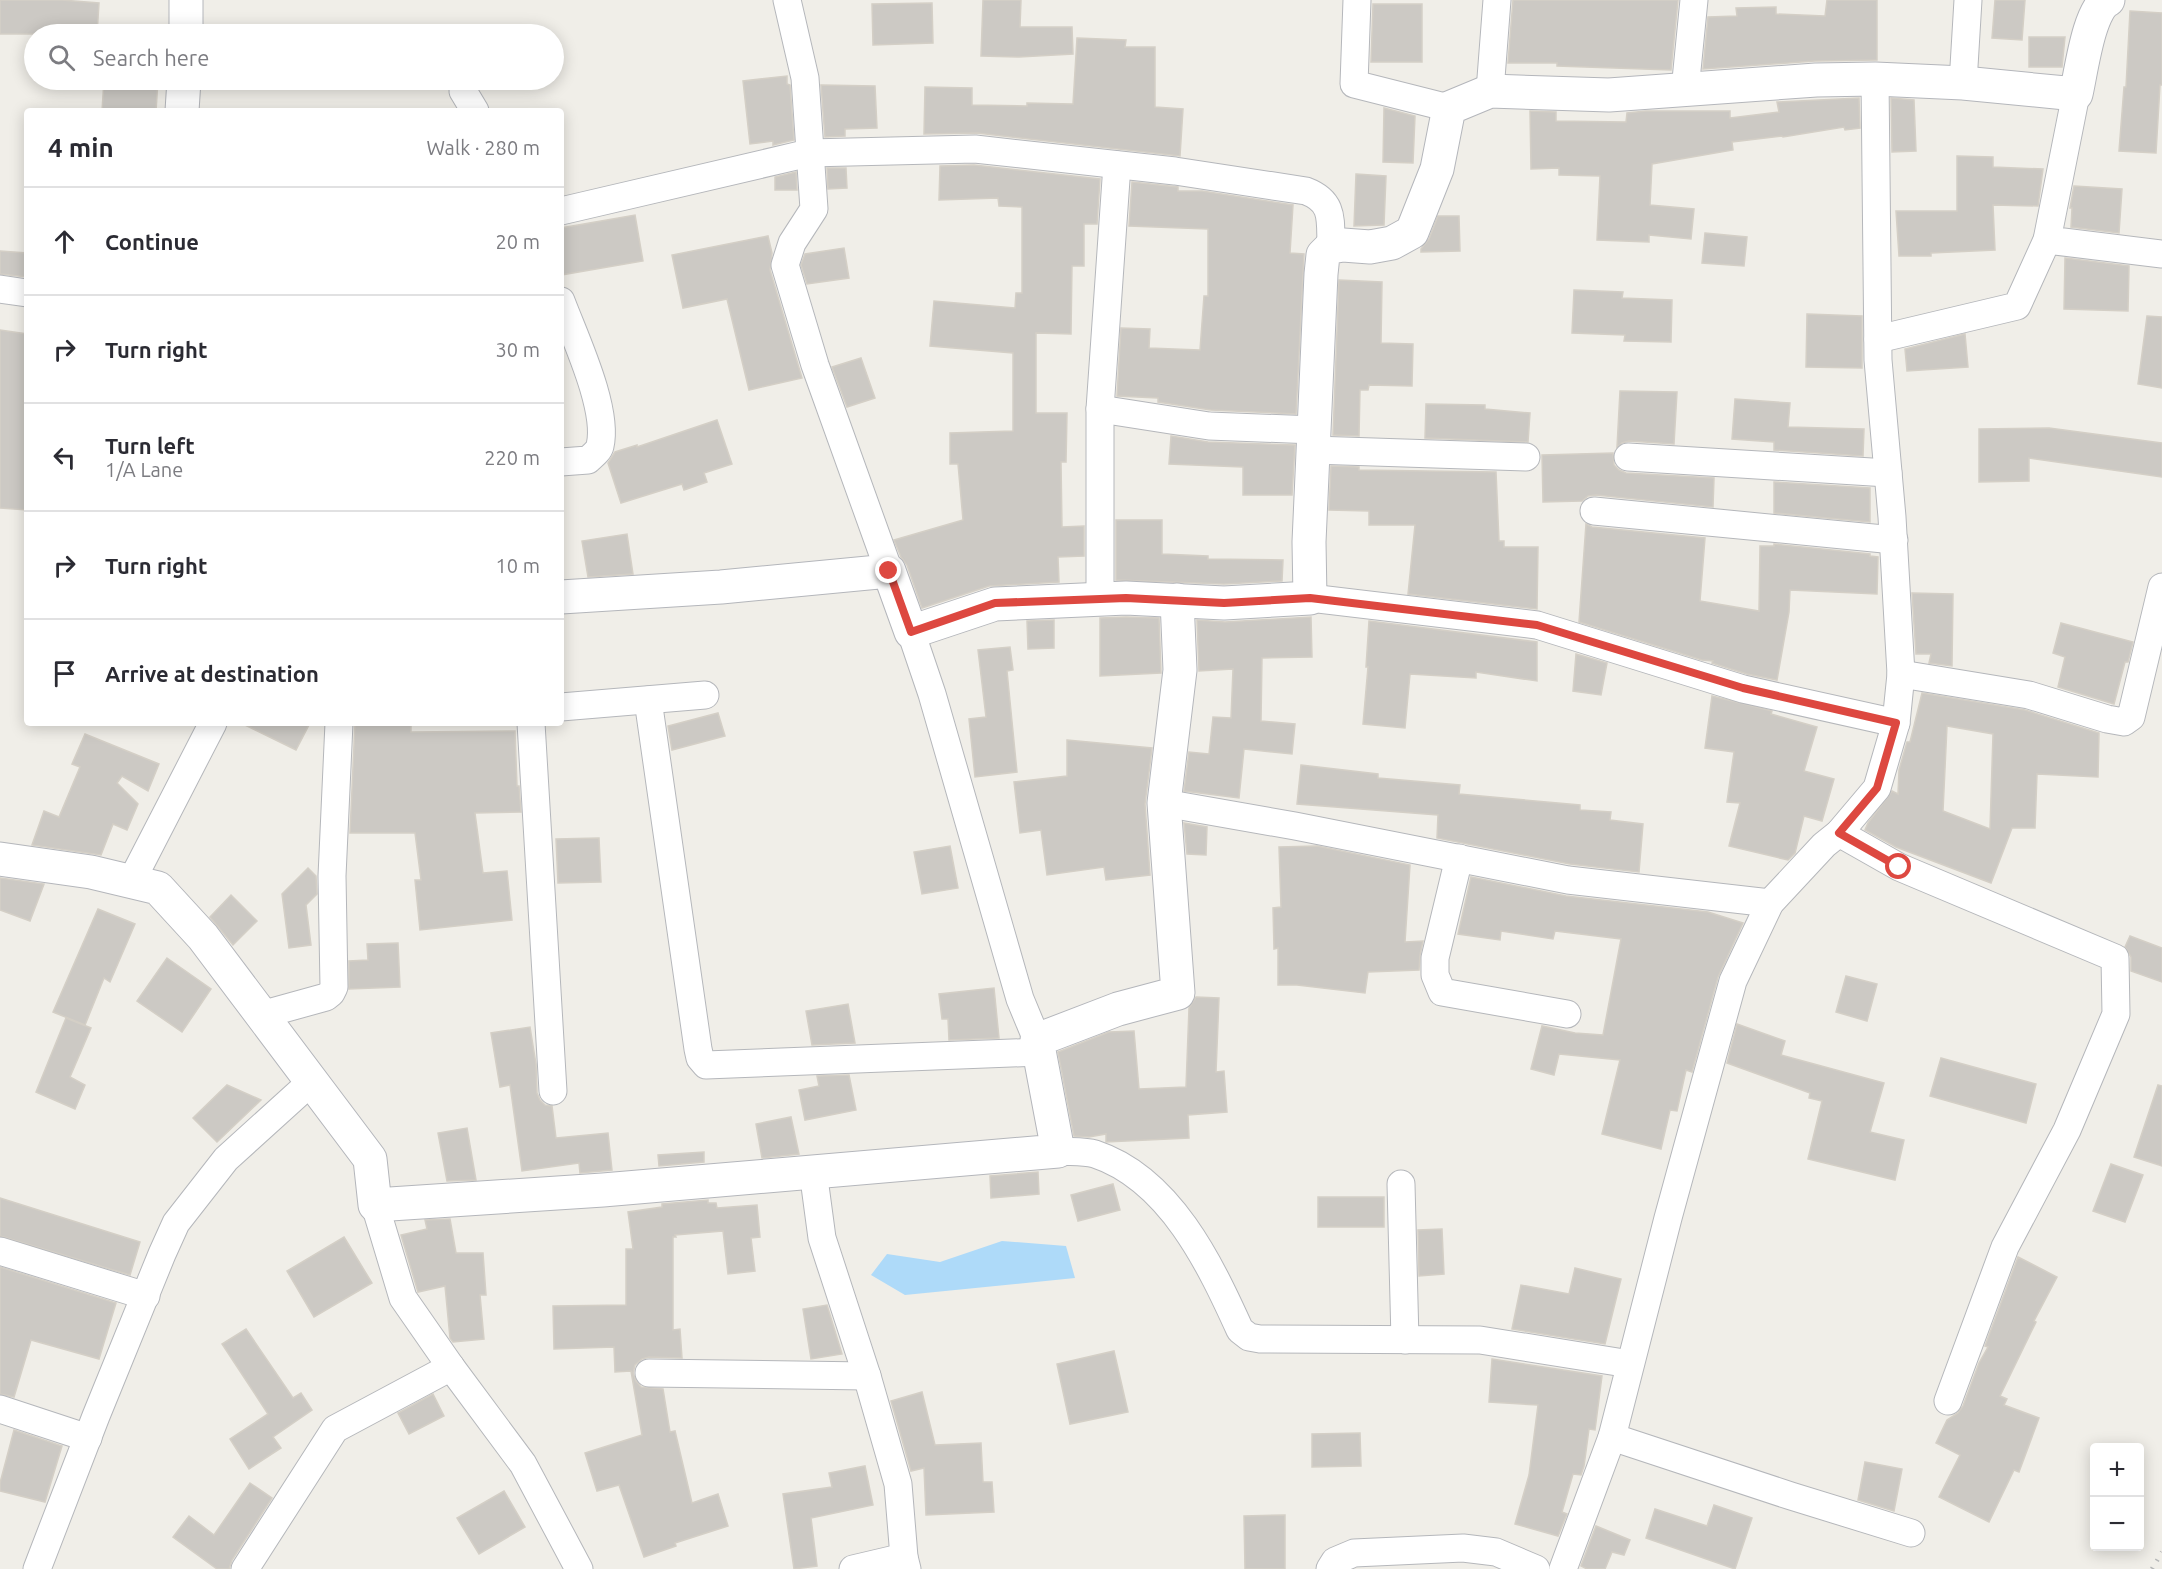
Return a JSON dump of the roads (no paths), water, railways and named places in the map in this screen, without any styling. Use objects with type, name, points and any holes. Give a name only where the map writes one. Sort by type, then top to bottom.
[{"type":"street","points":[[186,0],[186,24]]},
{"type":"street","points":[[787,0],[805,78],[814,210],[792,243],[785,265],[815,365],[932,694],[1020,999],[1038,1046],[1058,1151]]},
{"type":"street","points":[[1357,0],[1354,84],[1449,108],[1490,91],[1609,95],[1816,80],[1875,79],[1963,83],[2076,94]]},
{"type":"street","points":[[1490,91],[1497,0]]},
{"type":"street","points":[[1685,90],[1694,0]]},
{"type":"street","points":[[1963,83],[1968,0]]},
{"type":"street","points":[[1878,339],[2017,306],[2048,240],[2076,94],[2094,17],[2103,2],[2108,0]]},
{"type":"street","points":[[1563,1569],[1612,1437],[1733,981],[1770,903],[1824,845],[1839,833],[1877,788],[1896,723],[1901,674],[1894,540],[1878,360],[1875,79]]},
{"type":"street","points":[[182,108],[183,90]]},
{"type":"street","points":[[1310,598],[1309,542],[1323,255],[1331,247],[1343,245],[1370,247],[1392,243],[1412,232],[1437,170],[1449,108]]},
{"type":"street","points":[[564,210],[809,153],[975,149],[1208,176],[1306,191],[1318,196],[1329,209],[1331,247]]},
{"type":"street","points":[[1100,598],[1100,409],[1117,165]]},
{"type":"street","points":[[2048,240],[2162,254]]},
{"type":"street","points":[[0,289],[24,293]]},
{"type":"street","points":[[564,309],[594,388],[601,423],[600,447],[588,460],[564,462]]},
{"type":"street","points":[[1100,409],[1313,440],[1526,457]]},
{"type":"street","points":[[1628,457],[1888,473]]},
{"type":"street","points":[[1594,511],[1894,540]]},
{"type":"street","points":[[564,597],[721,587],[889,571]]},
{"type":"street","points":[[1901,674],[2029,695],[2124,722],[2131,717],[2162,587]]},
{"type":"street","points":[[911,632],[995,603],[1100,598],[1224,603],[1310,598],[1537,625],[1743,688],[1896,723]]},
{"type":"street","points":[[648,700],[698,1049],[700,1058],[706,1065],[1038,1046],[1118,1009],[1178,993],[1164,803],[1180,670],[1177,600]]},
{"type":"street","points":[[564,707],[705,695]]},
{"type":"street","points":[[131,882],[211,726]]},
{"type":"street","points":[[261,1015],[326,997],[332,993],[334,987],[332,876],[339,726]]},
{"type":"street","points":[[531,726],[553,1091]]},
{"type":"street","points":[[1164,803],[1295,826],[1568,880],[1770,903]]},
{"type":"street","points":[[1839,833],[1899,867],[2115,958],[2116,1014],[2067,1130],[2005,1247],[1948,1401]]},
{"type":"street","points":[[1459,858],[1435,958],[1435,975],[1442,992],[1567,1014]]},
{"type":"street","points":[[0,859],[91,872],[158,888],[202,937],[370,1159],[375,1205],[403,1298],[523,1464],[579,1569]]},
{"type":"street","points":[[37,1569],[88,1437],[176,1223],[204,1184],[226,1159],[311,1082]]},
{"type":"street","points":[[375,1205],[603,1190],[1058,1151],[1093,1154],[1117,1164],[1161,1198],[1206,1258],[1240,1330],[1249,1337],[1288,1340],[1480,1340],[1630,1364]]},
{"type":"street","points":[[813,1171],[822,1238],[867,1376],[898,1484],[905,1563],[853,1569]]},
{"type":"street","points":[[1401,1184],[1405,1340]]},
{"type":"street","points":[[0,1251],[146,1296]]},
{"type":"street","points":[[245,1569],[335,1429],[451,1367]]},
{"type":"street","points":[[649,1373],[867,1376]]},
{"type":"street","points":[[0,1409],[88,1437]]},
{"type":"street","points":[[1612,1437],[1911,1533]]},
{"type":"street","points":[[1330,1569],[1335,1561],[1354,1553],[1463,1548],[1496,1552],[1536,1569]]},
{"type":"water","points":[[1002,1241],[1066,1246],[1075,1278],[905,1295],[871,1275],[887,1254],[940,1262]]},
{"type":"railway","points":[[2152,1569],[2162,1552]]}]
